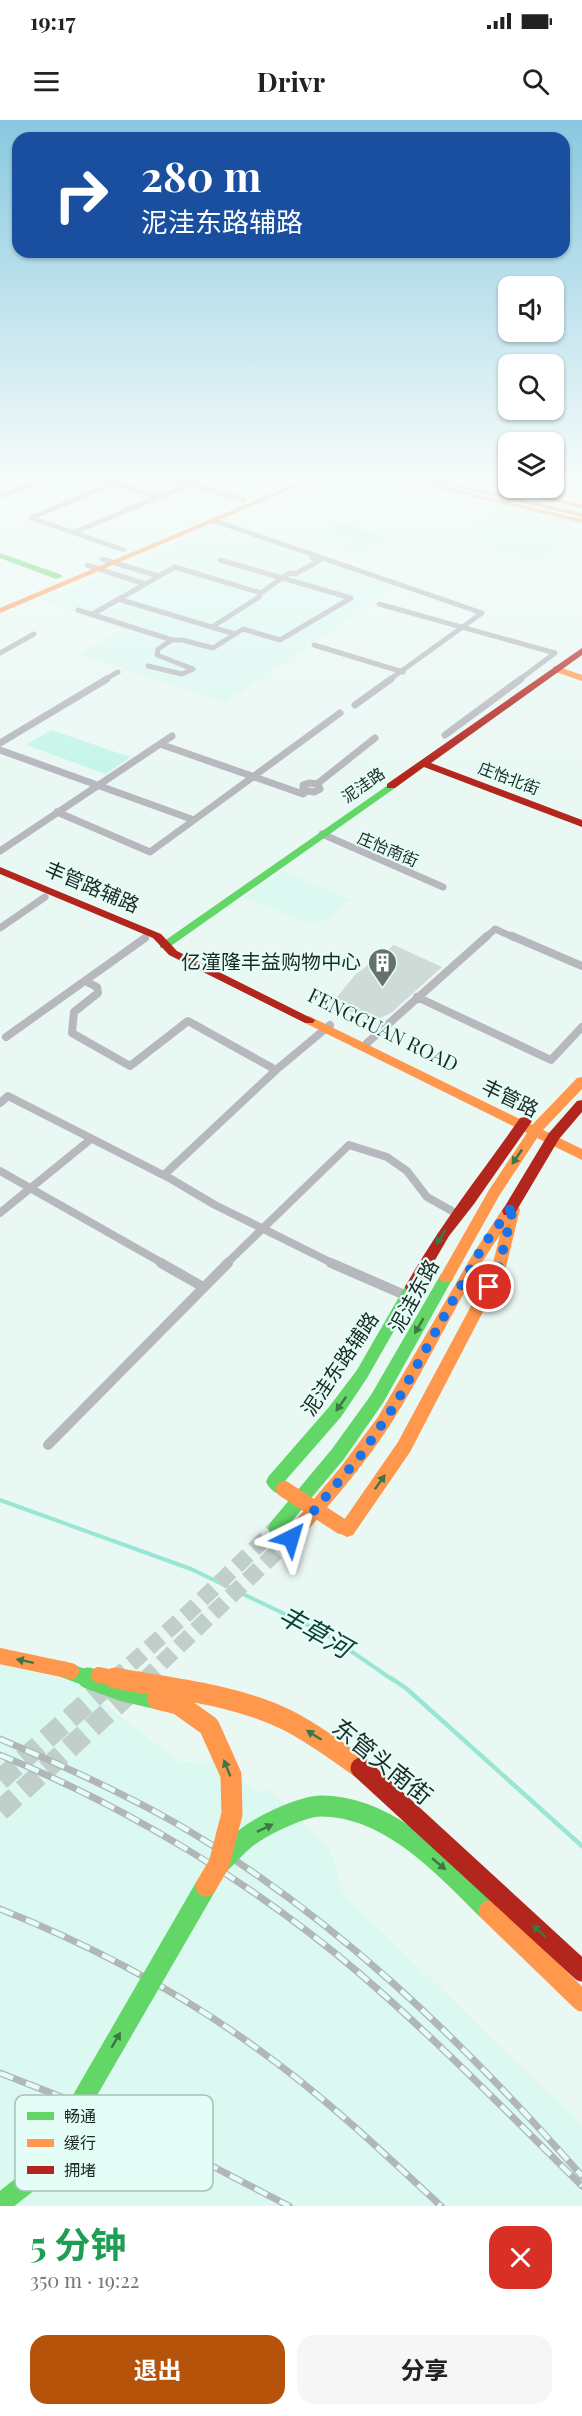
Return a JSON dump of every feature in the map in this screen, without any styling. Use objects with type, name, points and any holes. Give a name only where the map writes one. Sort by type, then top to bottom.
[{"type":"main road","points":[[52,574],[59,577]]},
{"type":"main road","points":[[0,602],[67,574]]},
{"type":"main road","points":[[0,611],[77,574]]},
{"type":"main road","name":"泥洼路","points":[[164,946],[582,651]]},
{"type":"main road","points":[[556,669],[582,678]]},
{"type":"main road","name":"庄怡北街","points":[[423,763],[582,824]]},
{"type":"main road","name":"丰管路辅路","points":[[0,870],[157,936],[164,946]]},
{"type":"main road","points":[[0,878],[164,946]]},
{"type":"main road","points":[[47,898],[72,900]]},
{"type":"main road","name":"丰管路","points":[[164,946],[530,1126],[582,1155]]},
{"type":"main road","name":"FENGGUAN ROAD","points":[[328,1027],[367,1043],[530,1126]]},
{"type":"main road","name":"泥洼东路","points":[[276,1528],[338,1454],[377,1399],[530,1126],[582,1081]]},
{"type":"main road","name":"泥洼东路","points":[[291,1538],[362,1454],[395,1405],[483,1246],[514,1204],[553,1138],[582,1104]]},
{"type":"main road","name":"泥洼东路辅路","points":[[514,1204],[499,1267],[404,1447],[347,1530],[274,1482],[335,1412],[362,1374],[451,1222],[530,1126]]},
{"type":"main road","points":[[553,1138],[582,1149]]},
{"type":"main road","name":"东管头南街","points":[[0,1656],[233,1701],[273,1714],[304,1729],[367,1772],[582,1971]]},
{"type":"main road","points":[[62,1669],[124,1691],[178,1704],[209,1726],[231,1775],[232,1814],[219,1864],[85,2095]]},
{"type":"main road","name":"东管头南街","points":[[219,1864],[253,1833],[285,1818],[320,1806],[365,1814],[399,1831],[449,1872],[582,2001]]},
{"type":"main road","points":[[0,2205],[17,2191]]},
{"type":"street","points":[[123,574],[145,584]]},
{"type":"street","points":[[150,574],[158,576]]},
{"type":"street","points":[[91,615],[161,574]]},
{"type":"street","points":[[199,574],[261,593]]},
{"type":"street","points":[[78,610],[172,640],[182,640],[213,648],[243,629],[280,640],[351,598],[266,574]]},
{"type":"street","points":[[212,627],[259,597],[261,593],[287,574]]},
{"type":"street","points":[[355,705],[482,613],[367,574]]},
{"type":"street","points":[[118,599],[235,634]]},
{"type":"street","points":[[379,604],[555,653],[445,735]]},
{"type":"street","points":[[0,653],[34,634]]},
{"type":"street","points":[[148,666],[182,675],[193,669],[157,655],[158,649],[172,640]]},
{"type":"street","points":[[314,645],[403,672]]},
{"type":"street","points":[[0,743],[118,672]]},
{"type":"street","points":[[57,812],[150,852],[340,713]]},
{"type":"street","points":[[0,851],[172,736]]},
{"type":"street","points":[[160,744],[303,794],[307,791],[302,788],[303,785],[316,784],[375,738]]},
{"type":"street","points":[[0,750],[194,820]]},
{"type":"street","name":"庄怡南街","points":[[322,834],[443,887]]},
{"type":"street","points":[[0,927],[47,898]]},
{"type":"street","points":[[367,1043],[495,929],[582,966]]},
{"type":"street","points":[[6,1037],[87,982],[146,938]]},
{"type":"street","points":[[87,982],[97,987],[98,993],[74,1012],[72,1033],[130,1066],[188,1021],[276,1070]]},
{"type":"street","points":[[417,997],[551,1060],[582,1027]]},
{"type":"street","points":[[165,1175],[276,1070],[328,1027]]},
{"type":"street","points":[[0,1103],[8,1096],[158,1174],[165,1175],[194,1194],[262,1229],[407,1296]]},
{"type":"street","points":[[0,1213],[91,1139]]},
{"type":"street","points":[[48,1445],[203,1287],[349,1145],[387,1157],[407,1171],[427,1197],[452,1211]]},
{"type":"street","points":[[0,1171],[203,1287]]},
{"type":"shaded area","points":[[106,574],[368,574],[399,585],[224,703],[79,654],[123,629],[44,601]]},
{"type":"shaded area","points":[[51,730],[130,757],[106,774],[26,745]]},
{"type":"shaded area","points":[[283,871],[350,900],[325,921],[300,921],[245,897]]},
{"type":"shaded area","points":[[0,1664],[77,1683],[180,1762],[215,1761],[258,1793],[268,1789],[329,1847],[344,1895],[582,2125],[582,2206],[0,2206]]},
{"type":"building","name":"亿潼隆丰益购物中心","points":[[394,945],[442,967],[391,1013],[380,1018],[359,1016],[333,1002],[355,975]]},
{"type":"waterway","name":"丰草河","points":[[0,1500],[191,1569],[326,1634],[393,1680]]},
{"type":"waterway","name":"丰草河","points":[[391,1678],[407,1689],[582,1846]]},
{"type":"tunnel","points":[[113,1680],[189,1612],[276,1528]]},
{"type":"tunnel","points":[[144,1680],[291,1538]]},
{"type":"tunnel","points":[[0,1780],[115,1678]]},
{"type":"tunnel","points":[[0,1811],[146,1678]]},
{"type":"railway","points":[[0,1739],[88,1778],[172,1821],[230,1857],[286,1896],[340,1937],[441,2028],[490,2076],[582,2176]]},
{"type":"railway","points":[[0,1755],[47,1775],[142,1823],[233,1879],[319,1940],[416,2024],[582,2186]]},
{"type":"railway","points":[[0,1909],[116,1962],[154,1982],[226,2027],[314,2092],[441,2206]]},
{"type":"railway","points":[[0,2073],[57,2095]]},
{"type":"railway","points":[[213,2167],[289,2206]]},
{"type":"traffic: fast","points":[[52,574],[59,577]]},
{"type":"traffic: fast","points":[[164,946],[391,786]]},
{"type":"traffic: fast","points":[[276,1528],[338,1454],[377,1399],[446,1278]]},
{"type":"traffic: fast","points":[[284,1489],[274,1482],[335,1412],[362,1374],[412,1287]]},
{"type":"traffic: fast","points":[[62,1669],[124,1691],[158,1699]]},
{"type":"traffic: fast","points":[[219,1864],[249,1836],[276,1821],[315,1807],[346,1809],[393,1828],[414,1842],[489,1911]]},
{"type":"traffic: fast","points":[[85,2095],[206,1886]]},
{"type":"traffic: fast","points":[[0,2204],[17,2191]]},
{"type":"traffic: slow","points":[[0,611],[86,574]]},
{"type":"traffic: slow","points":[[556,669],[582,678]]},
{"type":"traffic: slow","points":[[309,1020],[582,1155]]},
{"type":"traffic: slow","points":[[446,1278],[494,1193],[537,1128],[582,1081]]},
{"type":"traffic: slow","points":[[341,1526],[347,1530],[404,1447],[499,1267],[513,1209]]},
{"type":"traffic: slow","points":[[291,1538],[372,1440],[409,1380],[478,1257],[509,1211]]},
{"type":"traffic: slow","points":[[284,1489],[341,1526]]},
{"type":"traffic: slow","points":[[0,1656],[71,1671]]},
{"type":"traffic: slow","points":[[99,1675],[188,1691],[255,1707],[298,1726],[361,1768]]},
{"type":"traffic: slow","points":[[158,1699],[178,1704],[209,1726],[231,1775],[232,1814],[219,1864],[206,1886]]},
{"type":"traffic: slow","points":[[489,1911],[582,2001]]},
{"type":"traffic: jam","points":[[391,786],[582,651]]},
{"type":"traffic: jam","points":[[423,763],[582,824]]},
{"type":"traffic: jam","points":[[0,870],[157,936],[173,953],[309,1020]]},
{"type":"traffic: jam","points":[[509,1211],[554,1136],[582,1104]]},
{"type":"traffic: jam","points":[[412,1287],[444,1232],[469,1201],[525,1121]]},
{"type":"traffic: jam","points":[[361,1768],[582,1971]]},
{"type":"place","name":"亿潼隆丰益购物中心","points":[[382,988]]},
{"type":"route","points":[[291,1538],[362,1454],[395,1405],[483,1246],[514,1204],[499,1267],[489,1287]]}]
